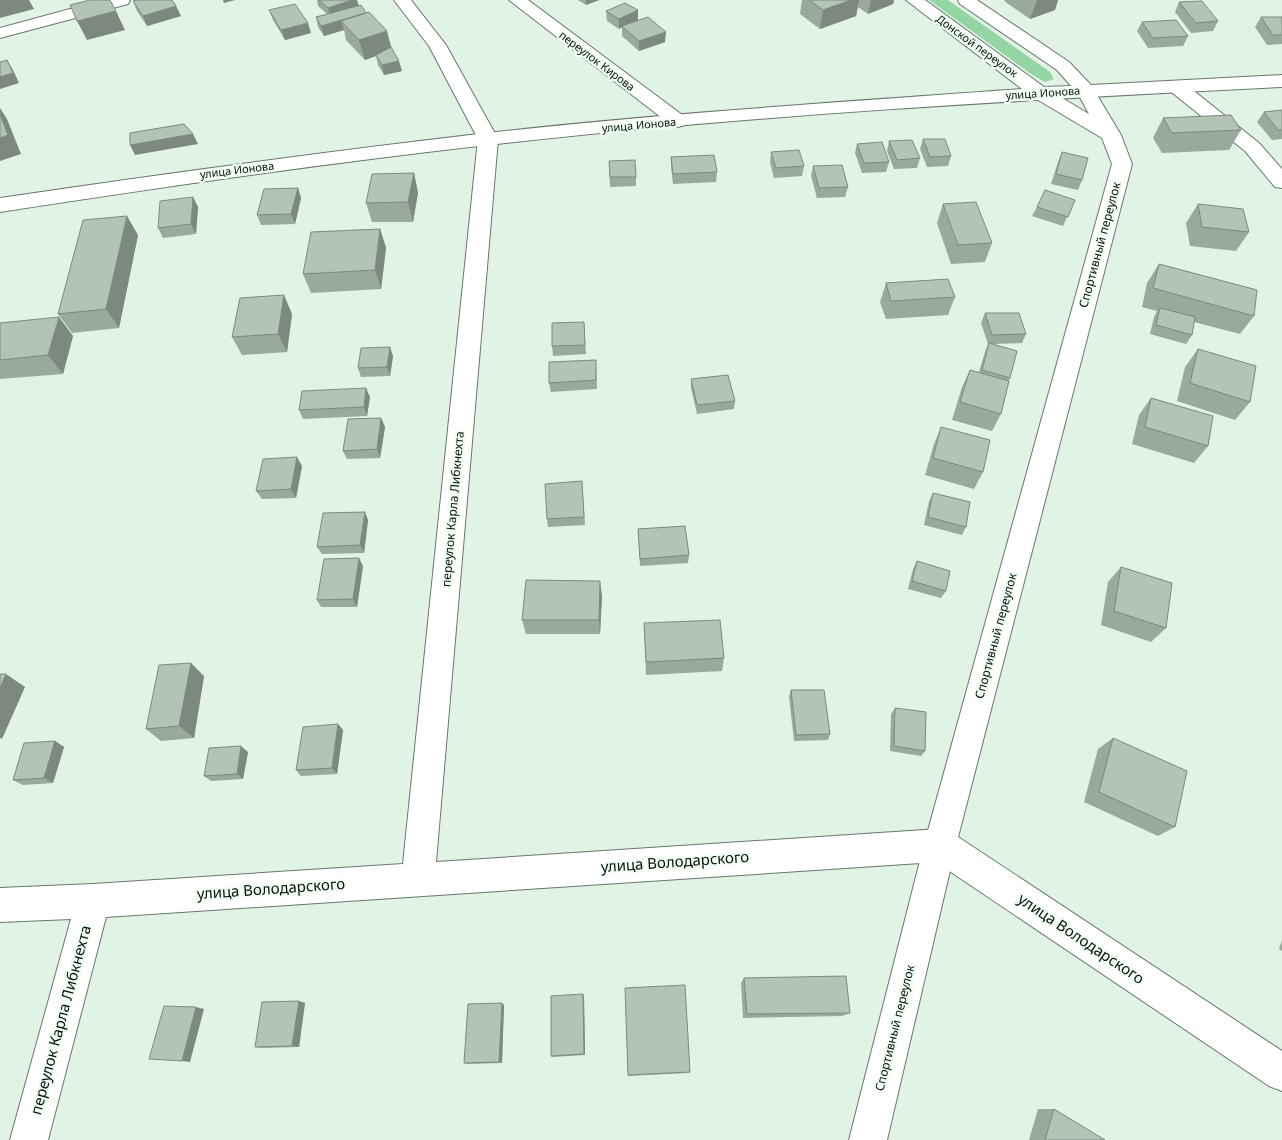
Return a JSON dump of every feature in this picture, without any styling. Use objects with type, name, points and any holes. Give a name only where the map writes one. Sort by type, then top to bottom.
[{"type":"street","points":[[0,33],[122,0]]},
{"type":"street","points":[[402,0],[437,45],[488,139]]},
{"type":"street","name":"переулок Кирова","points":[[517,0],[678,121]]},
{"type":"street","name":"Донской переулок","points":[[914,0],[1040,93]]},
{"type":"street","points":[[966,0],[1062,66],[1085,90]]},
{"type":"street","name":"улица Ионова","points":[[0,205],[192,176],[488,139],[678,121],[1040,93],[1282,82]]},
{"type":"street","points":[[1176,87],[1252,147],[1282,182]]},
{"type":"street","name":"Спортивный переулок","points":[[868,1140],[940,844],[1122,164],[1111,135],[1085,90]]},
{"type":"street","points":[[1040,93],[1111,135]]},
{"type":"street","name":"переулок Карла Либкнехта","points":[[418,880],[488,139]]},
{"type":"street","name":"улица Володарского","points":[[0,905],[93,901],[418,880],[940,844],[1282,1073]]},
{"type":"street","name":"переулок Карла Либкнехта","points":[[29,1140],[93,901]]},
{"type":"green space","points":[[929,0],[948,0],[1050,72],[1054,79],[1045,82],[1031,74]]},
{"type":"building","points":[[90,0],[110,0],[116,11],[77,21],[70,5]]},
{"type":"building","points":[[172,0],[176,6],[143,16],[133,1]]},
{"type":"building","points":[[319,0],[352,0],[328,8]]},
{"type":"building","points":[[809,0],[851,0],[823,10]]},
{"type":"building","points":[[1202,1],[1218,21],[1196,23],[1179,2]]},
{"type":"building","points":[[625,3],[638,10],[619,19],[606,11]]},
{"type":"building","points":[[295,4],[308,23],[281,30],[269,10]]},
{"type":"building","points":[[361,5],[366,13],[321,26],[316,17]]},
{"type":"building","points":[[369,12],[387,31],[359,40],[341,21]]},
{"type":"building","points":[[648,17],[666,32],[639,41],[622,26]]},
{"type":"building","points":[[1261,17],[1282,17],[1282,35],[1273,35]]},
{"type":"building","points":[[1176,20],[1188,36],[1153,38],[1142,22]]},
{"type":"building","points":[[391,47],[399,61],[382,65],[376,55]]},
{"type":"building","points":[[7,60],[13,73],[0,77],[0,62]]},
{"type":"building","points":[[1282,110],[1282,130],[1278,130],[1264,112]]},
{"type":"building","points":[[0,114],[8,135],[0,138]]},
{"type":"building","points":[[1231,115],[1241,130],[1172,133],[1163,118]]},
{"type":"building","points":[[184,124],[193,134],[130,145],[130,133]]},
{"type":"building","points":[[923,139],[945,139],[951,156],[930,157]]},
{"type":"building","points":[[912,140],[920,158],[897,160],[889,141]]},
{"type":"building","points":[[882,142],[889,162],[864,163],[857,144]]},
{"type":"building","points":[[799,150],[804,166],[776,168],[771,152]]},
{"type":"building","points":[[1062,152],[1088,158],[1082,180],[1056,174]]},
{"type":"building","points":[[714,155],[717,172],[673,174],[671,157]]},
{"type":"building","points":[[635,160],[636,177],[610,177],[609,161]]},
{"type":"building","points":[[842,165],[848,187],[819,188],[813,166]]},
{"type":"building","points":[[414,173],[408,202],[366,203],[372,174]]},
{"type":"building","points":[[298,188],[291,214],[257,215],[264,189]]},
{"type":"building","points":[[1045,190],[1075,200],[1068,217],[1037,207]]},
{"type":"building","points":[[193,197],[191,224],[158,228],[160,201]]},
{"type":"building","points":[[976,202],[992,243],[958,245],[943,204]]},
{"type":"building","points":[[1198,204],[1243,209],[1249,232],[1202,227]]},
{"type":"building","points":[[127,216],[106,309],[58,314],[83,220]]},
{"type":"building","points":[[380,229],[375,270],[303,274],[311,232]]},
{"type":"building","points":[[1159,264],[1257,290],[1254,316],[1153,288]]},
{"type":"building","points":[[948,279],[955,297],[891,301],[886,283]]},
{"type":"building","points":[[284,295],[278,334],[232,337],[240,298]]},
{"type":"building","points":[[1160,308],[1195,317],[1192,335],[1156,325]]},
{"type":"building","points":[[985,313],[1019,313],[1026,334],[992,335]]},
{"type":"building","points":[[59,317],[48,355],[0,360],[0,323]]},
{"type":"building","points":[[584,322],[585,345],[552,346],[552,323]]},
{"type":"building","points":[[989,343],[1017,351],[1010,378],[982,370]]},
{"type":"building","points":[[390,347],[387,367],[358,368],[361,348]]},
{"type":"building","points":[[1198,349],[1256,366],[1250,402],[1190,383]]},
{"type":"building","points":[[596,360],[596,380],[549,383],[549,362]]},
{"type":"building","points":[[970,370],[1009,381],[1001,414],[960,402]]},
{"type":"building","points":[[728,375],[735,401],[697,405],[691,379]]},
{"type":"building","points":[[366,388],[364,407],[299,410],[302,391]]},
{"type":"building","points":[[1151,398],[1213,416],[1208,446],[1145,427]]},
{"type":"building","points":[[381,418],[377,449],[343,451],[348,419]]},
{"type":"building","points":[[941,427],[990,440],[983,472],[933,458]]},
{"type":"building","points":[[297,457],[291,489],[256,491],[263,459]]},
{"type":"building","points":[[582,481],[584,517],[547,519],[545,484]]},
{"type":"building","points":[[933,493],[970,502],[966,527],[928,517]]},
{"type":"building","points":[[365,512],[360,545],[317,547],[323,513]]},
{"type":"building","points":[[685,526],[689,555],[640,559],[638,529]]},
{"type":"building","points":[[359,558],[353,599],[317,600],[324,559]]},
{"type":"building","points":[[917,561],[950,571],[946,591],[912,581]]},
{"type":"building","points":[[1121,567],[1172,583],[1166,628],[1114,611]]},
{"type":"building","points":[[526,580],[600,581],[599,620],[522,620]]},
{"type":"building","points":[[720,620],[724,658],[646,662],[644,623]]},
{"type":"building","points":[[191,663],[179,726],[146,729],[159,665]]},
{"type":"building","points":[[0,674],[6,674],[0,688]]},
{"type":"building","points":[[791,690],[824,690],[830,734],[796,735]]},
{"type":"building","points":[[895,708],[926,712],[925,751],[894,746]]},
{"type":"building","points":[[338,724],[332,768],[296,770],[303,727]]},
{"type":"building","points":[[1113,738],[1187,771],[1175,827],[1099,792]]},
{"type":"building","points":[[55,741],[44,778],[13,780],[24,743]]},
{"type":"building","points":[[241,746],[237,774],[204,776],[209,748]]},
{"type":"building","points":[[846,976],[850,1013],[747,1014],[744,978]]},
{"type":"building","points":[[685,985],[690,1072],[628,1075],[625,988]]},
{"type":"building","points":[[583,994],[584,1054],[551,1056],[551,996]]},
{"type":"building","points":[[299,1001],[292,1046],[255,1047],[262,1002]]},
{"type":"building","points":[[502,1003],[499,1062],[464,1063],[468,1004]]},
{"type":"building","points":[[164,1006],[196,1007],[182,1061],[149,1059]]},
{"type":"building","points":[[1054,1109],[1105,1140],[1045,1140]]}]
